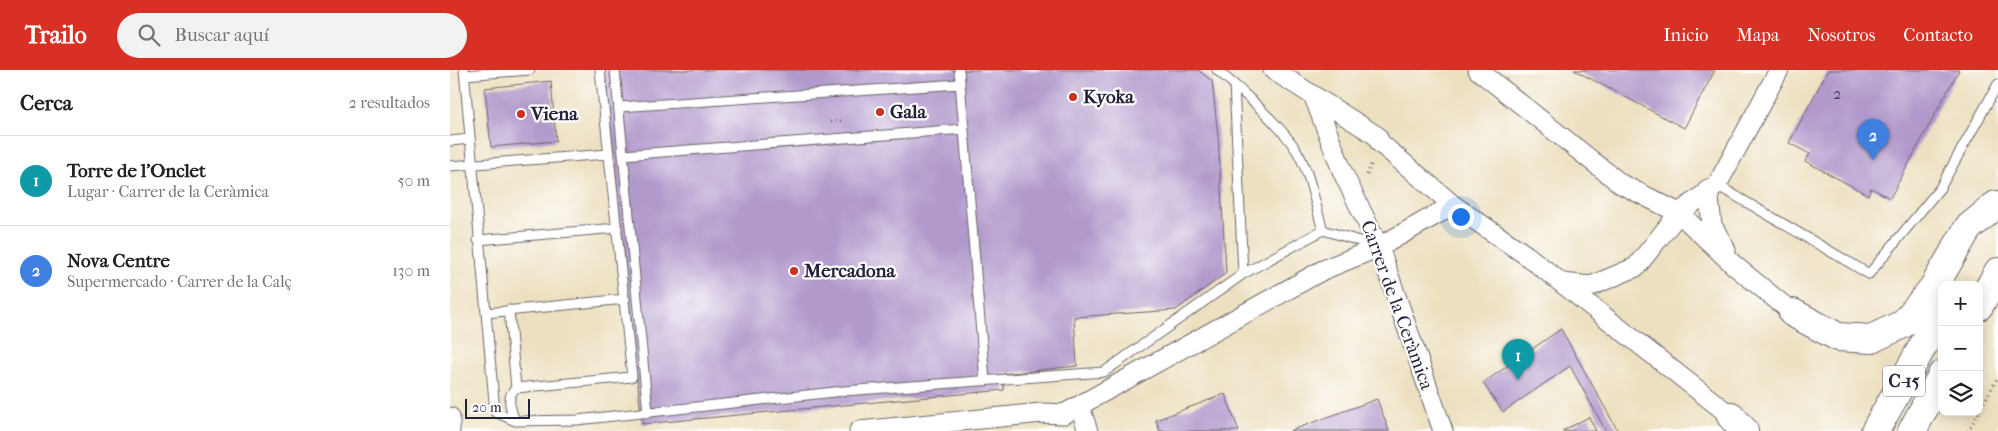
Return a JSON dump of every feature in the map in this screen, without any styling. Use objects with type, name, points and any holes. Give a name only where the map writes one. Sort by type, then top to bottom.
[{"type":"highway","points":[[1957,281],[1997,202]]},
{"type":"highway","points":[[1793,312],[1838,337],[1871,339],[1903,324],[1933,288],[1968,228],[1997,202]]},
{"type":"highway","points":[[1983,299],[1998,272]]},
{"type":"highway","name":"C-15","points":[[1875,431],[1938,319]]},
{"type":"highway","name":"C-15","points":[[1912,431],[1938,382]]},
{"type":"street","points":[[1273,70],[1377,136],[1380,143],[1453,205],[1562,283],[1737,424]]},
{"type":"street","points":[[1478,70],[1621,184],[1679,213],[1735,266],[1793,312]]},
{"type":"street","points":[[1562,283],[1591,286],[1636,267],[1679,213],[1713,187],[1779,70]]},
{"type":"street","name":"Carrer de la Ceràmica","points":[[1314,97],[1343,173],[1379,247],[1443,431]]},
{"type":"street","points":[[1713,187],[1712,225],[1735,266]]},
{"type":"street","points":[[859,431],[1042,413],[1064,414],[1323,270],[1379,247],[1453,205]]},
{"type":"street","points":[[1080,406],[1088,431]]},
{"type":"street","points":[[450,417],[450,431]]},
{"type":"lane","points":[[530,70],[464,73],[495,412],[514,421],[577,420],[844,391],[1104,372],[1243,274],[1323,230],[1379,247]]},
{"type":"lane","points":[[514,421],[508,403],[512,391],[516,388],[632,377],[600,70]]},
{"type":"lane","points":[[615,70],[648,413]]},
{"type":"lane","points":[[959,70],[985,381]]},
{"type":"lane","points":[[1221,71],[1292,143],[1299,154],[1323,230]]},
{"type":"lane","points":[[619,107],[960,84]]},
{"type":"lane","points":[[1234,84],[1243,274]]},
{"type":"lane","points":[[1713,187],[1869,274],[1940,188],[1998,84]]},
{"type":"lane","points":[[623,154],[964,129]]},
{"type":"lane","points":[[450,141],[470,139]]},
{"type":"lane","points":[[450,166],[608,154]]},
{"type":"lane","points":[[478,240],[617,228]]},
{"type":"lane","points":[[486,313],[625,299]]},
{"type":"lane","points":[[509,310],[516,388]]},
{"type":"path","points":[[830,122],[844,120]]},
{"type":"path","points":[[1983,405],[1998,377]]},
{"type":"path","points":[[1968,431],[1977,416]]},
{"type":"building","points":[[605,70],[1198,70],[1212,81],[1218,136],[1226,273],[1176,310],[1074,317],[1077,366],[1003,374],[1004,390],[642,424]]},
{"type":"building","points":[[1574,70],[1715,70],[1684,128]]},
{"type":"building","points":[[1828,70],[1959,70],[1890,198],[1871,188],[1868,195],[1805,161],[1810,154],[1789,143]]},
{"type":"building","name":"Viena","points":[[551,81],[556,141],[491,147],[485,88]]},
{"type":"building","points":[[1561,329],[1618,431],[1606,431],[1570,366],[1503,412],[1483,383]]},
{"type":"building","points":[[1225,394],[1239,431],[1160,431],[1156,420]]},
{"type":"building","points":[[1377,399],[1389,431],[1290,431]]},
{"type":"building","points":[[1589,417],[1596,431],[1562,431]]},
{"type":"place","name":"Kyoka","points":[[1073,97]]},
{"type":"place","name":"Gala","points":[[880,112]]},
{"type":"place","name":"Viena","points":[[521,114]]},
{"type":"place","name":"Nova Centre","points":[[1873,160]]},
{"type":"place","name":"Mercadona","points":[[794,271]]},
{"type":"place","name":"Torre de l'Onclet","points":[[1518,380]]}]
